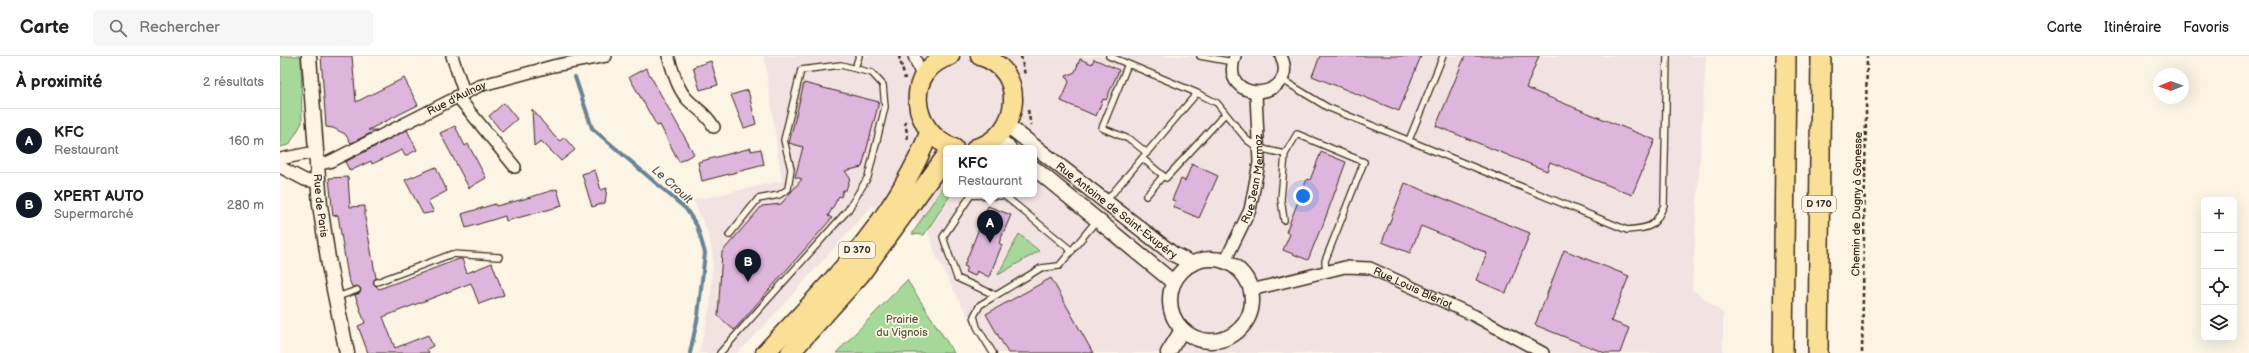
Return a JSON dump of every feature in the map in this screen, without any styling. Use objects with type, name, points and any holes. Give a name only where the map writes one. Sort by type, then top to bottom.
[{"type":"highway","points":[[1783,353],[1786,56]]},
{"type":"highway","name":"D 170","points":[[1818,353],[1821,56]]},
{"type":"main road","points":[[944,145],[929,133],[924,125],[918,110],[918,94],[923,79],[936,63],[946,56]]},
{"type":"main road","points":[[980,56],[999,61],[1013,93],[1013,110],[1004,137],[986,145]]},
{"type":"main road","name":"D 370","points":[[765,353],[843,268],[879,220],[902,188],[919,160],[929,133]]},
{"type":"main road","name":"D 370","points":[[790,353],[860,275],[943,160]]},
{"type":"street","name":"Rue de Paris","points":[[309,56],[317,182],[335,298],[347,353]]},
{"type":"street","points":[[452,56],[461,94],[515,167]]},
{"type":"street","name":"Rue d'Aulnay","points":[[280,159],[316,159],[328,162],[461,94],[553,66],[606,56]]},
{"type":"street","points":[[668,56],[680,87],[687,99],[707,115],[714,127]]},
{"type":"street","points":[[914,56],[923,79]]},
{"type":"street","points":[[1234,59],[1234,77],[1238,83],[1249,92],[1256,93],[1270,90],[1281,79],[1284,65],[1281,56]]},
{"type":"street","name":"Rue Jean Mermoz","points":[[1225,260],[1250,210],[1259,163],[1256,93]]},
{"type":"street","name":"Rue Antoine de Saint-Exupéry","points":[[1004,137],[1017,145]]},
{"type":"street","name":"Rue Antoine de Saint-Exupéry","points":[[1037,158],[1106,201],[1173,254],[1191,263]]},
{"type":"street","points":[[280,167],[305,180],[317,182]]},
{"type":"street","name":"Rue Antoine de Saint-Exupéry","points":[[1037,170],[1173,282]]},
{"type":"street","points":[[1213,258],[1225,260],[1237,268],[1245,277],[1251,290],[1252,301],[1249,315],[1244,325],[1233,335],[1222,340],[1207,341],[1194,338],[1182,330],[1173,318],[1170,304],[1173,282],[1180,272],[1191,263],[1213,258]]},
{"type":"street","name":"Rue Louis Blériot","points":[[1251,290],[1345,267],[1370,268],[1476,316],[1543,353]]},
{"type":"street","points":[[1168,353],[1182,330]]},
{"type":"lane","points":[[855,68],[858,56]]},
{"type":"lane","points":[[1109,56],[1218,103],[1225,114],[1247,140],[1258,148],[1286,154]]},
{"type":"lane","points":[[1200,56],[1234,59]]},
{"type":"lane","points":[[1409,140],[1443,56]]},
{"type":"lane","points":[[1281,79],[1327,107],[1627,230],[1645,229],[1658,221],[1664,205],[1667,56]]},
{"type":"lane","points":[[1128,64],[1102,128],[1131,140],[1147,153]]},
{"type":"lane","points":[[720,353],[815,250],[848,210],[865,185],[885,107],[885,91],[880,82],[872,73],[836,65],[801,70],[784,140],[791,169],[788,189],[779,195],[758,199],[729,235]]},
{"type":"lane","points":[[1106,201],[1197,93]]},
{"type":"lane","points":[[1142,158],[1166,178],[1225,114]]},
{"type":"lane","points":[[1284,220],[1281,199],[1286,154],[1297,134],[1364,162],[1325,262],[1326,272]]},
{"type":"lane","points":[[1146,196],[1163,176]]},
{"type":"lane","points":[[970,197],[943,237],[957,278],[995,295]]},
{"type":"lane","points":[[1006,197],[1072,251]]},
{"type":"lane","points":[[993,353],[977,327],[974,316],[980,305],[1041,268],[1059,266],[1097,220]]},
{"type":"lane","points":[[377,282],[452,254],[499,257]]},
{"type":"lane","points":[[335,298],[357,290]]},
{"type":"path","points":[[1021,56],[1025,76]]},
{"type":"path","name":"Chemin de Dugny à Gonesse","points":[[1862,353],[1867,56]]},
{"type":"path","points":[[1028,103],[1028,119],[1032,131]]},
{"type":"shaded area","points":[[764,56],[1706,56],[1692,289],[1723,313],[1723,353],[987,353],[936,256],[927,226],[872,206],[765,325],[737,353],[699,353],[710,308],[713,256],[709,235],[693,200],[782,181]]},
{"type":"green space","points":[[280,56],[301,56],[302,123],[289,145],[280,147]]},
{"type":"green space","points":[[943,187],[943,197],[949,197],[924,235],[912,234]]},
{"type":"green space","points":[[1019,234],[1039,251],[998,275]]},
{"type":"green space","name":"Prairie du Vignois","points":[[907,280],[954,353],[836,353]]},
{"type":"building","points":[[321,56],[352,56],[356,102],[404,78],[418,105],[368,130],[377,130],[351,143],[345,134],[333,128],[326,127]]},
{"type":"building","points":[[1320,56],[1421,56],[1399,111],[1312,76]]},
{"type":"building","points":[[1465,56],[1539,56],[1526,88],[1655,140],[1632,195],[1550,162],[1547,171],[1436,126]]},
{"type":"building","points":[[1080,59],[1092,64],[1094,59],[1119,70],[1106,100],[1103,99],[1096,116],[1061,101],[1069,82],[1066,76],[1075,72]]},
{"type":"building","points":[[711,61],[718,85],[700,90],[693,67]]},
{"type":"building","points":[[646,68],[694,154],[679,162],[660,125],[657,126],[629,77]]},
{"type":"building","points":[[804,83],[879,102],[862,167],[845,171],[850,178],[846,190],[843,190],[841,197],[839,196],[828,216],[832,218],[734,330],[718,316],[722,252],[762,206],[781,204],[802,179],[795,177],[803,147],[789,143]]},
{"type":"building","points":[[748,90],[756,124],[744,128],[731,95]]},
{"type":"building","points":[[504,103],[517,119],[502,132],[489,116]]},
{"type":"building","points":[[532,109],[555,137],[560,141],[564,137],[575,150],[561,161],[541,141],[534,146]]},
{"type":"building","points":[[455,126],[465,146],[468,144],[486,178],[469,188],[440,133]]},
{"type":"building","points":[[407,130],[417,150],[405,156],[402,150],[372,164],[371,161],[350,171],[345,162]]},
{"type":"building","points":[[751,148],[751,151],[761,149],[764,165],[702,181],[698,162]]},
{"type":"building","points":[[1321,152],[1346,162],[1321,230],[1308,260],[1283,250],[1290,234],[1286,232],[1307,179],[1310,180]]},
{"type":"building","points":[[1192,164],[1218,176],[1199,218],[1173,207],[1176,201],[1172,200],[1181,179],[1185,181]]},
{"type":"building","points":[[436,167],[447,191],[428,201],[434,212],[423,214],[405,180]]},
{"type":"building","points":[[595,170],[601,190],[607,188],[605,203],[592,207],[582,174]]},
{"type":"building","points":[[348,177],[350,207],[365,206],[365,218],[376,278],[373,283],[379,289],[462,259],[467,273],[492,263],[504,295],[479,304],[471,283],[383,317],[395,348],[428,335],[433,346],[427,349],[429,353],[368,353],[358,326],[365,323],[355,295],[360,293],[361,289],[357,286],[352,287],[348,277],[338,215],[333,216],[329,178]]},
{"type":"building","points":[[1405,183],[1530,233],[1506,293],[1476,280],[1487,253],[1421,226],[1410,253],[1382,242]]},
{"type":"building","points":[[557,189],[562,206],[506,221],[505,216],[466,228],[462,214],[495,204],[496,206],[524,199]]},
{"type":"building","points":[[988,206],[1011,215],[999,243],[1002,245],[989,277],[977,271],[975,276],[965,272],[967,267],[964,266]]},
{"type":"building","points":[[1564,250],[1629,276],[1611,321],[1629,328],[1620,353],[1605,353],[1535,325]]},
{"type":"building","points":[[1051,278],[1093,353],[1008,353],[986,314]]},
{"type":"waterway","name":"Le Croult","points":[[575,77],[592,128],[686,209],[697,226],[705,253],[698,316],[690,353]]},
{"type":"place","name":"KFC","points":[[990,243]]},
{"type":"place","name":"XPERT AUTO","points":[[748,282]]}]
